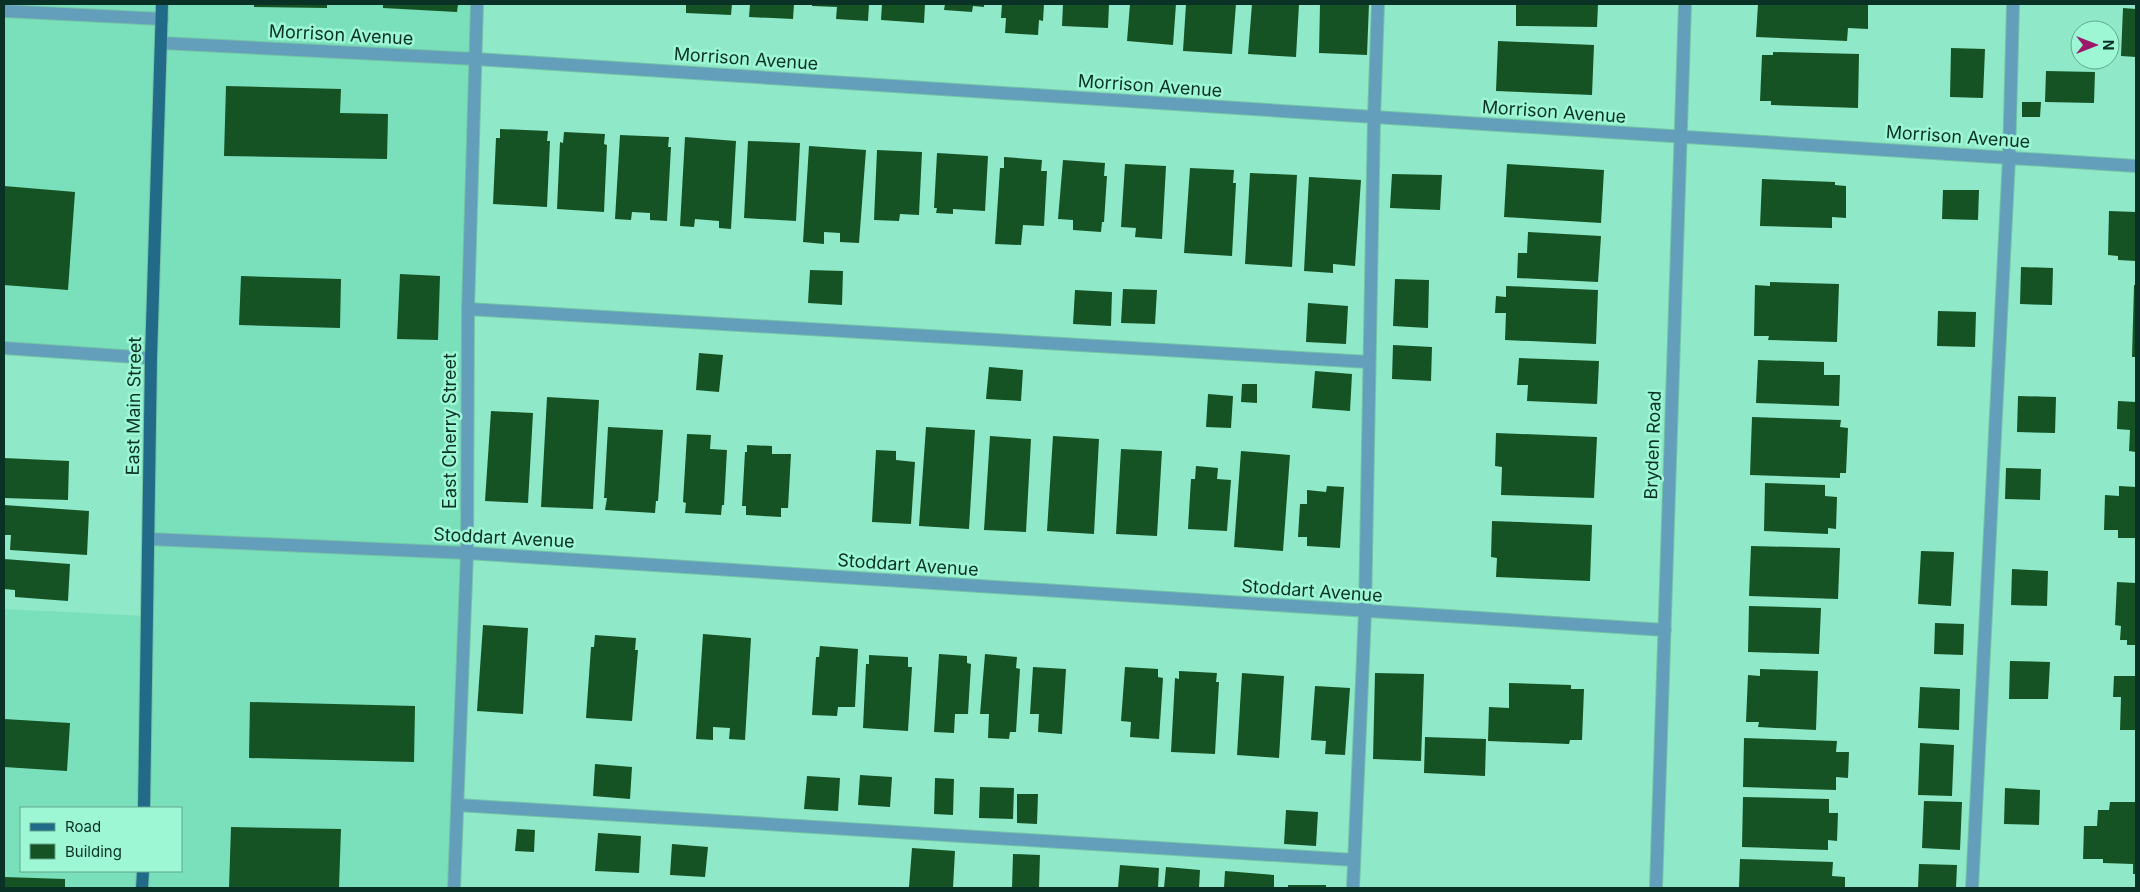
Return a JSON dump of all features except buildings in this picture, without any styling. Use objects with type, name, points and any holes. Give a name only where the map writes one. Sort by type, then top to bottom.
[{"type":"main road","name":"East Main Street","points":[[144,807],[152,358],[162,4]]},
{"type":"main road","points":[[142,872],[142,888]]},
{"type":"street","name":"East Cherry Street","points":[[454,888],[467,553],[468,309],[477,4]]},
{"type":"street","points":[[1353,888],[1364,612],[1378,4]]},
{"type":"street","name":"Bryden Road","points":[[1656,888],[1685,4]]},
{"type":"street","points":[[1972,888],[2009,158],[2013,4]]},
{"type":"street","points":[[4,11],[162,19]]},
{"type":"street","name":"Morrison Avenue","points":[[161,43],[476,59],[2136,166]]},
{"type":"street","points":[[468,309],[1369,362]]},
{"type":"street","points":[[4,348],[152,358]]},
{"type":"street","name":"Stoddart Avenue","points":[[149,539],[467,553],[1664,630]]},
{"type":"street","points":[[457,805],[1354,860]]},
{"type":"shaded area","points":[[4,4],[480,4],[454,888],[4,888],[4,609],[146,616],[155,359],[4,348]]}]
